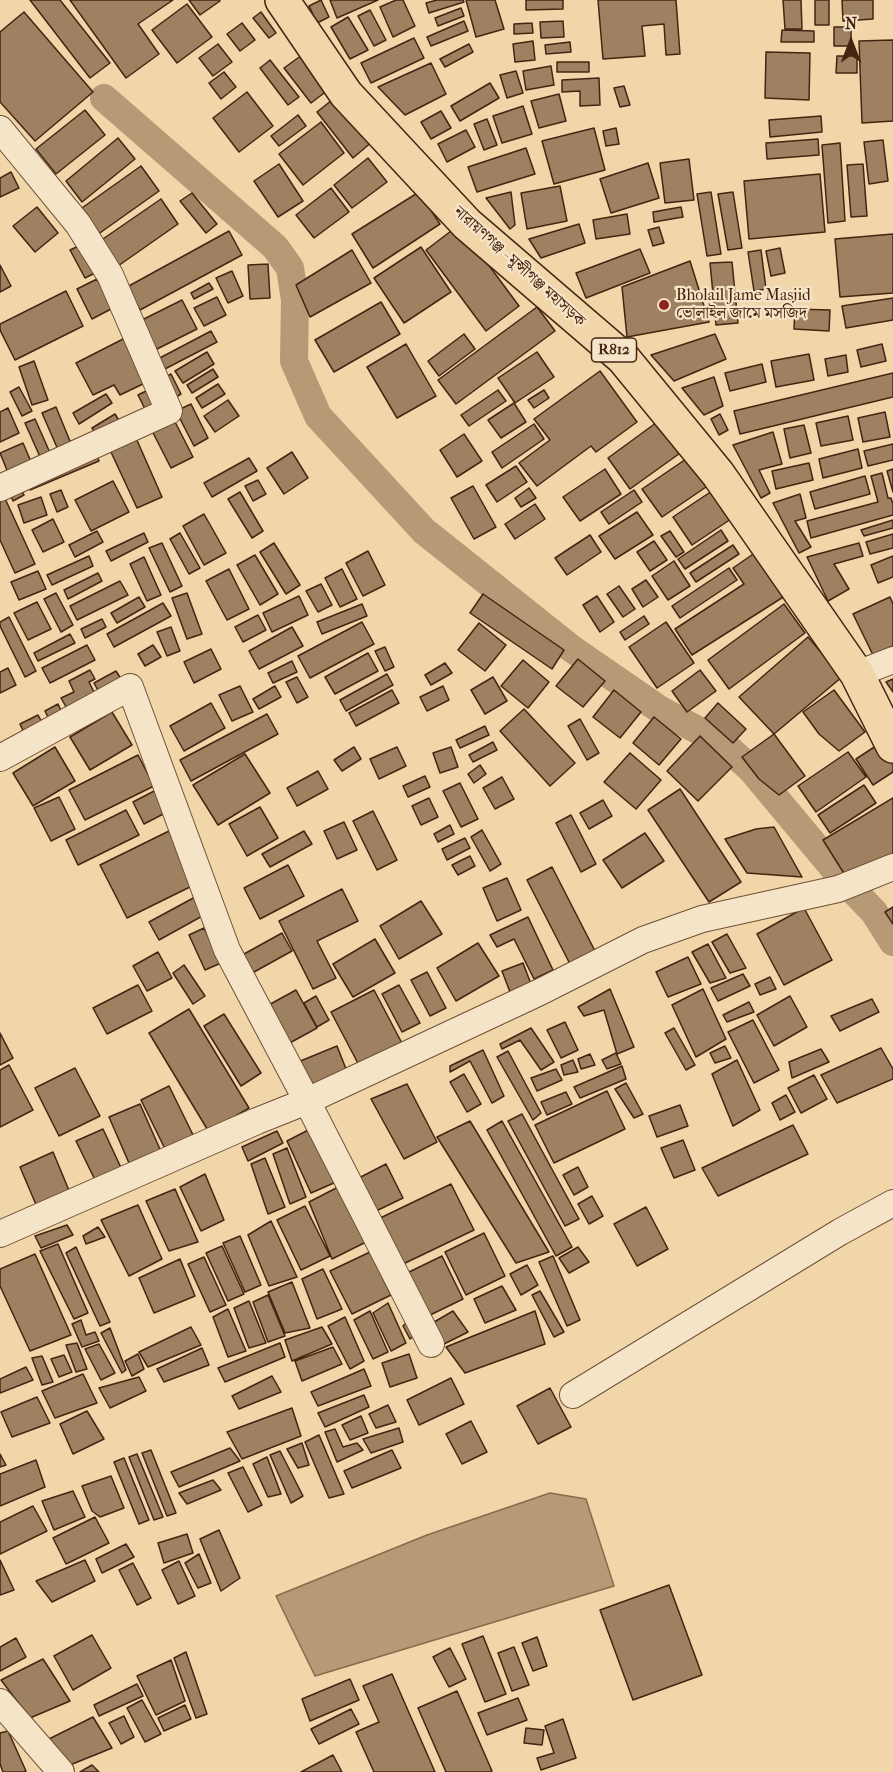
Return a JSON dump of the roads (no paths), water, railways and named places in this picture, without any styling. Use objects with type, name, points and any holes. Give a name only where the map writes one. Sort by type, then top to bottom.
[{"type":"main road","name":"নারায়ণগঞ্জ - মুন্সীগঞ্জ মহাসড়ক","points":[[282,0],[346,94],[467,224],[623,358],[718,474],[857,674],[893,746]]},
{"type":"street","points":[[0,129],[78,224],[110,275],[169,411],[0,488]]},
{"type":"street","points":[[857,674],[893,660]]},
{"type":"street","points":[[0,758],[130,687],[227,950],[431,1344]]},
{"type":"street","points":[[0,1233],[257,1120],[307,1101],[540,992],[643,940],[702,919],[837,889],[893,867]]},
{"type":"street","points":[[573,1395],[840,1232],[893,1203]]},
{"type":"street","points":[[0,1702],[61,1772]]},
{"type":"waterway","points":[[104,98],[275,247],[290,268],[295,300],[294,361],[318,416],[424,531],[572,649],[659,709],[723,744],[751,769],[846,883],[874,912],[893,942]]},
{"type":"place","name":"Bholail Jame Masjid ভোলাইল জামে মসজিদ","points":[[664,305]]}]
